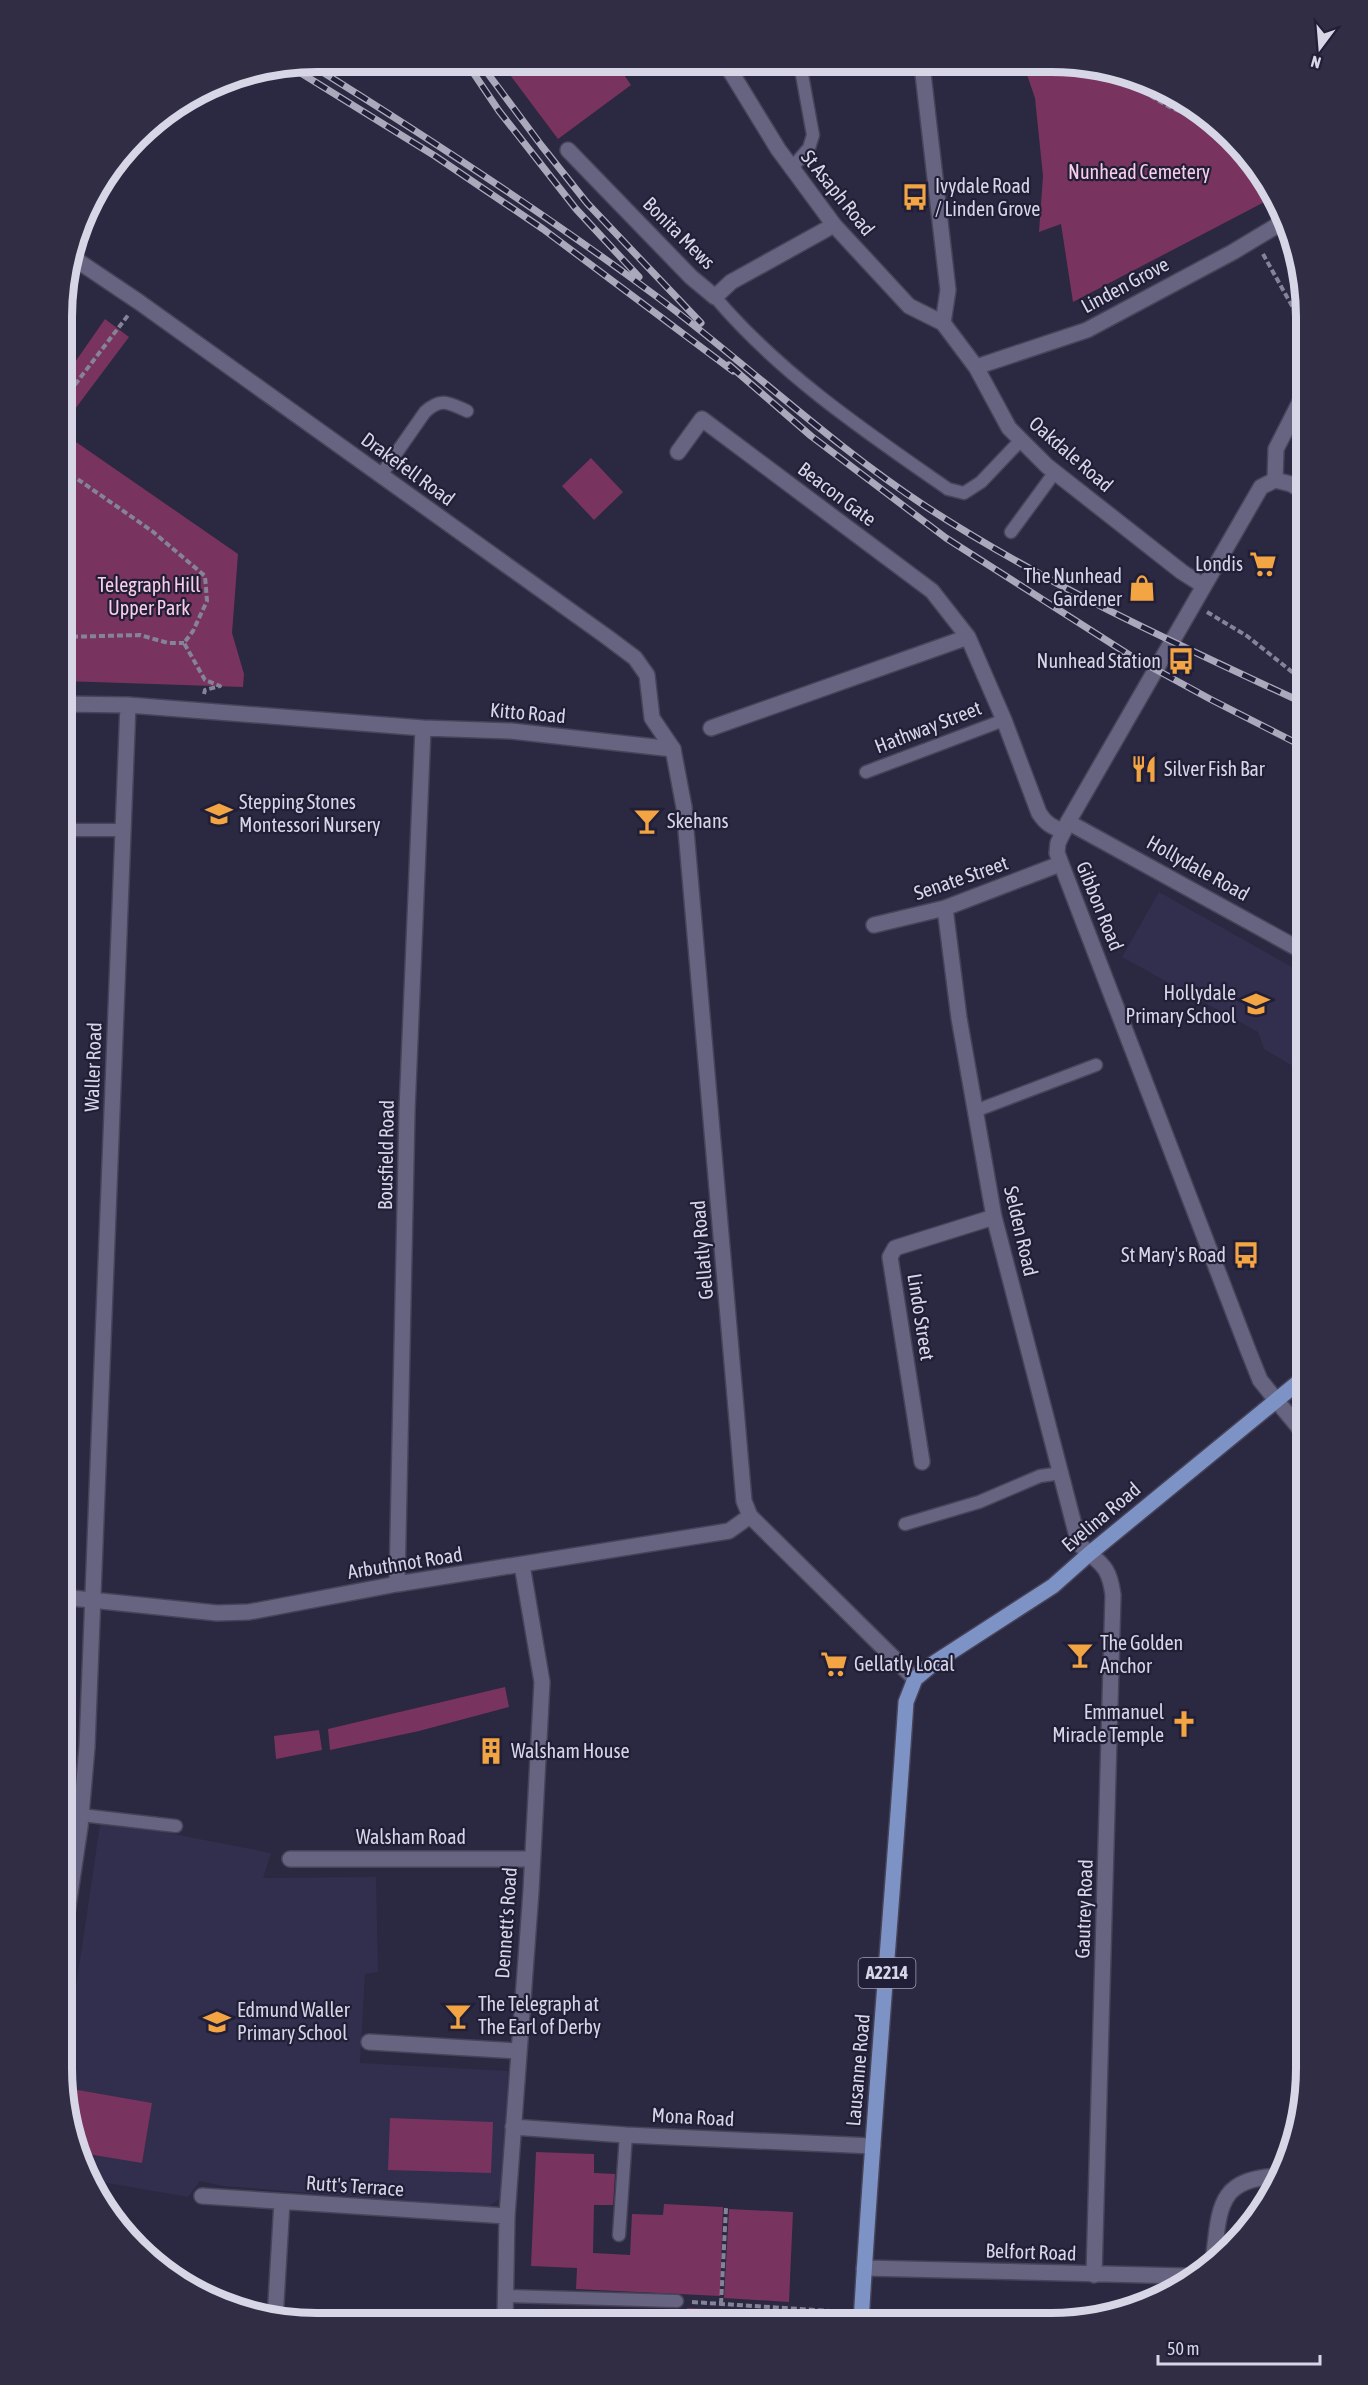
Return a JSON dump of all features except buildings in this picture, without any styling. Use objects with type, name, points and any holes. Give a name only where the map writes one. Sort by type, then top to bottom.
[{"type":"main road","name":"Evelina Road","points":[[915,1679],[965,1642],[1053,1586],[1296,1384]]},
{"type":"main road","name":"Lausanne Road","points":[[862,2313],[906,1702],[915,1679]]},
{"type":"street","name":"St Asaph Road","points":[[731,72],[791,169],[834,225],[909,306],[943,323]]},
{"type":"street","points":[[923,72],[948,290],[943,323]]},
{"type":"street","name":"Bonita Mews","points":[[568,150],[691,277],[715,297],[731,282],[834,225]]},
{"type":"street","name":"Linden Grove","points":[[976,368],[1087,330],[1233,252],[1278,225]]},
{"type":"street","name":"Drakefell Road","points":[[78,261],[139,302],[635,658],[646,675],[654,724],[667,738],[673,749]]},
{"type":"street","name":"Oakdale Road","points":[[943,323],[976,368],[1009,428],[1055,472],[1182,572],[1204,586]]},
{"type":"street","points":[[1296,410],[1276,449],[1275,480],[1296,487]]},
{"type":"street","name":"Beacon Gate","points":[[678,452],[702,419],[932,591],[968,637]]},
{"type":"street","name":"Gibbon Road","points":[[1275,480],[1262,487],[1204,586],[1066,826],[1057,853],[1260,1380],[1276,1400]]},
{"type":"street","points":[[711,728],[968,637]]},
{"type":"street","name":"Hollydale Road","points":[[968,637],[1044,822],[1052,827],[1066,826],[1296,948]]},
{"type":"street","name":"Kitto Road","points":[[72,704],[128,705],[423,728],[511,731],[673,749]]},
{"type":"street","name":"Waller Road","points":[[72,1878],[81,1815],[87,1747],[128,705]]},
{"type":"street","name":"Bousfield Road","points":[[397,1584],[407,1111],[423,728]]},
{"type":"street","name":"Gellatly Road","points":[[673,749],[681,779],[684,807],[744,1501],[750,1516]]},
{"type":"street","name":"Senate Street","points":[[874,925],[945,908],[1060,864]]},
{"type":"street","name":"Selden Road","points":[[945,908],[960,1018],[994,1217],[1079,1544],[1089,1554]]},
{"type":"street","name":"Lindo Street","points":[[922,1462],[890,1257],[895,1248],[994,1217]]},
{"type":"street","points":[[1276,1400],[1296,1424]]},
{"type":"street","points":[[750,1516],[915,1679]]},
{"type":"street","name":"Arbuthnot Road","points":[[72,1599],[217,1613],[249,1612],[397,1584],[729,1531],[750,1516]]},
{"type":"street","name":"Gautrey Road","points":[[1089,1554],[1103,1563],[1111,1578],[1113,1595],[1094,2275]]},
{"type":"street","name":"Dennett's Road","points":[[505,2313],[507,2216],[542,1682],[522,1565]]},
{"type":"street","name":"Walsham Road","points":[[290,1858],[532,1859]]},
{"type":"street","points":[[369,2042],[518,2051]]},
{"type":"street","name":"Mona Road","points":[[513,2127],[626,2135],[873,2146]]},
{"type":"street","points":[[1214,2251],[1217,2228],[1225,2197],[1232,2188],[1256,2178],[1271,2177]]},
{"type":"street","name":"Rutt's Terrace","points":[[202,2196],[507,2216]]},
{"type":"street","points":[[276,2309],[282,2202]]},
{"type":"street","name":"Belfort Road","points":[[864,2268],[1181,2276]]},
{"type":"lane","points":[[791,169],[809,148],[813,135],[801,72]]},
{"type":"lane","points":[[715,297],[773,357],[850,420],[948,489],[964,493],[981,482],[1021,440]]},
{"type":"lane","points":[[381,475],[433,404],[448,403],[467,411]]},
{"type":"lane","points":[[1011,532],[1055,472]]},
{"type":"lane","name":"Hathway Street","points":[[866,772],[1004,720]]},
{"type":"lane","points":[[72,830],[123,830]]},
{"type":"lane","points":[[975,1111],[1096,1065]]},
{"type":"lane","points":[[905,1524],[979,1502],[1040,1476],[1062,1473]]},
{"type":"lane","points":[[81,1815],[176,1826]]},
{"type":"lane","points":[[619,2235],[626,2135]]},
{"type":"lane","points":[[505,2296],[676,2301]]},
{"type":"path","points":[[1143,90],[1156,100],[1189,114]]},
{"type":"path","points":[[1262,254],[1296,313]]},
{"type":"path","points":[[72,388],[139,302]]},
{"type":"path","points":[[72,475],[152,531],[205,576],[207,601],[193,631],[184,644]]},
{"type":"path","points":[[1206,611],[1247,636],[1296,675]]},
{"type":"path","points":[[72,637],[140,635],[168,643],[184,644]]},
{"type":"path","points":[[184,644],[205,680],[220,686],[205,690],[203,712]]},
{"type":"path","points":[[721,2304],[726,2208]]},
{"type":"path","points":[[676,2301],[812,2313]]},
{"type":"shaded area","name":"Hollydale Primary School","points":[[1159,892],[1296,969],[1296,1068],[1264,1049],[1258,1032],[1122,957]]},
{"type":"shaded area","name":"Edmund Waller Primary School","points":[[123,1824],[271,1853],[263,1878],[376,1877],[378,1972],[365,1974],[360,2063],[508,2071],[504,2196],[488,2207],[223,2186],[200,2181],[188,2197],[100,2182],[80,2132],[74,2100],[72,2068],[72,2014],[100,1825]]},
{"type":"green space","points":[[508,72],[622,72],[631,85],[558,139]]},
{"type":"green space","name":"Nunhead Cemetery","points":[[1026,72],[1083,74],[1115,80],[1159,97],[1187,113],[1213,133],[1235,155],[1267,201],[1073,302],[1061,224],[1039,232],[1043,176],[1035,98]]},
{"type":"green space","points":[[105,319],[129,337],[72,413],[72,366]]},
{"type":"green space","name":"Telegraph Hill Upper Park","points":[[72,439],[238,554],[232,633],[244,674],[243,687],[72,681]]},
{"type":"green space","points":[[591,458],[623,492],[594,520],[562,486]]},
{"type":"green space","points":[[505,1687],[509,1707],[419,1731],[330,1750],[328,1729]]},
{"type":"green space","points":[[319,1730],[322,1750],[276,1759],[274,1736]]},
{"type":"green space","points":[[73,2089],[152,2103],[142,2163],[88,2154],[80,2132]]},
{"type":"green space","points":[[390,2118],[493,2122],[491,2173],[388,2170]]},
{"type":"green space","points":[[536,2152],[594,2154],[594,2173],[615,2174],[613,2205],[594,2205],[593,2253],[630,2255],[632,2214],[663,2215],[664,2204],[723,2207],[720,2296],[576,2289],[577,2268],[531,2266]]},
{"type":"green space","points":[[729,2209],[793,2212],[789,2302],[724,2298]]},
{"type":"green space","points":[[687,2308],[731,2310],[731,2313],[687,2313]]},
{"type":"railway","points":[[322,72],[485,176],[614,265],[690,322],[855,456],[925,506],[1064,587],[1160,636],[1296,699]]},
{"type":"railway","points":[[473,72],[499,111],[576,209],[639,277]]},
{"type":"railway","points":[[487,72],[587,203],[701,323]]},
{"type":"railway","points":[[301,73],[435,156],[543,229],[733,371]]},
{"type":"railway","points":[[729,365],[811,436],[946,538],[1131,656],[1296,743]]},
{"type":"place","name":"Ivydale Road / Linden Grove","points":[[915,197]]},
{"type":"place","name":"Londis","points":[[1263,564]]},
{"type":"place","name":"The Nunhead Gardener","points":[[1142,588]]},
{"type":"place","name":"Nunhead Station","points":[[1181,661]]},
{"type":"place","name":"Silver Fish Bar","points":[[1144,769]]},
{"type":"place","name":"Stepping Stones Montessori Nursery","points":[[219,814]]},
{"type":"place","name":"Skehans","points":[[647,821]]},
{"type":"place","name":"Hollydale Primary School","points":[[1256,1004]]},
{"type":"place","name":"St Mary's Road","points":[[1246,1255]]},
{"type":"place","name":"The Golden Anchor","points":[[1080,1655]]},
{"type":"place","name":"Gellatly Local","points":[[834,1664]]},
{"type":"place","name":"Emmanuel Miracle Temple","points":[[1184,1724]]},
{"type":"place","name":"Walsham House","points":[[491,1751]]},
{"type":"place","name":"The Telegraph at The Earl of Derby","points":[[458,2016]]},
{"type":"place","name":"Edmund Waller Primary School","points":[[217,2022]]}]
